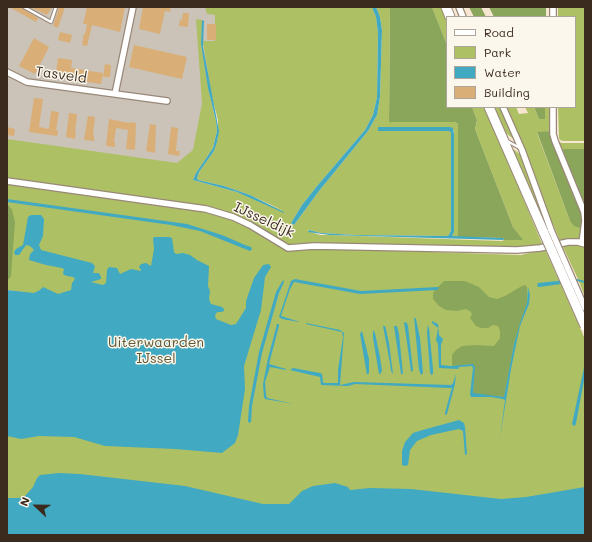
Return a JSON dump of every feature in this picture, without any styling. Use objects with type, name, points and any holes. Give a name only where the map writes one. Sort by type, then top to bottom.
[{"type":"main road","points":[[489,108],[547,232],[585,326]]},
{"type":"street","points":[[115,94],[133,7]]},
{"type":"street","points":[[458,7],[462,16]]},
{"type":"street","name":"Tasveld","points":[[7,72],[27,82],[167,101]]},
{"type":"street","points":[[503,108],[522,150],[547,232],[585,308]]},
{"type":"street","points":[[553,108],[553,134],[555,141],[584,212],[585,220],[583,243]]},
{"type":"street","name":"IJsseldijk","points":[[7,181],[206,209],[239,220],[288,248],[314,246],[517,250],[540,248],[568,242],[583,243]]},
{"type":"lane","points":[[24,7],[51,22],[56,7]]},
{"type":"lane","points":[[503,138],[522,150]]},
{"type":"shaded area","points":[[7,7],[212,7],[220,17],[203,155],[182,178],[7,167]]},
{"type":"green space","points":[[205,7],[372,7],[376,17],[378,33],[377,97],[373,115],[365,130],[317,186],[302,205],[291,223],[294,225],[319,191],[368,131],[377,115],[380,97],[382,30],[380,17],[376,7],[390,7],[389,116],[455,122],[458,124],[458,237],[453,237],[452,235],[454,232],[454,130],[378,131],[451,131],[451,230],[449,235],[355,235],[308,231],[320,235],[502,241],[522,240],[513,227],[475,129],[477,120],[472,108],[485,108],[543,246],[531,248],[291,246],[238,217],[7,179],[7,139],[177,163],[193,150],[202,103],[196,19],[202,20],[201,44],[217,131],[213,148],[193,180],[237,192],[284,211],[250,195],[224,186],[198,180],[197,178],[199,172],[214,151],[218,137],[218,120],[212,97],[203,42],[215,41],[215,15],[207,14]]},
{"type":"green space","points":[[390,7],[432,7],[446,42],[446,108],[472,108],[477,120],[475,129],[513,227],[523,240],[458,237],[458,124],[455,122],[389,122]]},
{"type":"green space","points":[[432,7],[441,7],[446,19],[446,42]]},
{"type":"green space","points":[[469,7],[481,7],[486,16],[474,16]]},
{"type":"green space","points":[[489,7],[546,7],[546,16],[494,16]]},
{"type":"green space","points":[[558,7],[585,7],[585,141],[563,141],[559,138],[558,108],[576,108],[576,16],[558,16]]},
{"type":"green space","points":[[493,108],[501,108],[515,140],[503,131]]},
{"type":"green space","points":[[506,108],[516,108],[519,114],[528,113],[526,108],[534,108],[539,119],[545,119],[545,108],[552,108],[552,131],[537,133],[570,221],[582,229],[578,240],[560,241],[553,224],[551,224],[521,140]]},
{"type":"green space","points":[[534,108],[545,108],[545,119],[539,119]]},
{"type":"green space","points":[[552,131],[583,217],[582,229],[574,226],[570,221],[537,132]]},
{"type":"green space","points":[[559,142],[585,143],[585,149],[564,149],[561,151]]},
{"type":"green space","points":[[512,148],[522,156],[549,231],[548,231]]},
{"type":"green space","points":[[564,149],[585,149],[585,205],[561,151]]},
{"type":"green space","name":"Uiterwaarden IJssel","points":[[7,183],[206,212],[247,225],[281,247],[521,255],[545,249],[585,339],[585,504],[562,511],[7,503],[7,354],[22,292],[7,290],[7,223],[9,206],[7,202],[9,202],[9,199],[7,199]]},
{"type":"green space","points":[[7,203],[12,210],[15,222],[11,276],[9,279],[7,279]]},
{"type":"green space","points":[[574,244],[585,246],[585,297],[562,245]]},
{"type":"green space","points":[[444,281],[465,281],[479,287],[489,297],[497,299],[522,286],[525,285],[527,287],[527,303],[514,344],[504,397],[473,394],[474,365],[452,365],[452,355],[456,350],[462,346],[494,346],[500,338],[500,331],[498,326],[493,325],[488,328],[481,328],[476,326],[470,318],[472,314],[466,309],[457,311],[446,310],[439,306],[433,299],[433,293]]},
{"type":"water","points":[[372,7],[376,7],[380,17],[382,30],[380,97],[377,115],[368,131],[319,191],[294,225],[291,223],[302,205],[365,130],[373,115],[377,97],[378,33],[376,17]]},
{"type":"water","points":[[202,20],[204,21],[203,47],[219,131],[214,151],[199,172],[197,178],[198,180],[224,186],[250,195],[284,213],[237,192],[193,180],[213,148],[217,131],[201,44]]},
{"type":"water","points":[[378,127],[453,128],[454,232],[452,236],[503,238],[504,240],[330,235],[308,232],[309,230],[321,233],[355,235],[449,235],[451,230],[451,132],[378,131]]},
{"type":"water","points":[[7,199],[187,224],[222,235],[251,247],[252,249],[250,251],[200,231],[171,225],[7,202]]},
{"type":"water","points":[[31,215],[41,215],[44,219],[43,236],[39,245],[41,250],[92,263],[95,266],[93,273],[99,273],[101,279],[91,282],[103,285],[106,283],[107,270],[109,267],[117,268],[120,274],[131,269],[141,271],[139,267],[141,264],[146,263],[151,266],[154,249],[154,237],[172,238],[174,252],[176,254],[183,253],[190,255],[209,266],[209,299],[211,304],[224,309],[224,311],[217,312],[215,316],[216,319],[231,325],[236,324],[246,308],[246,301],[254,278],[263,265],[269,264],[271,267],[265,277],[261,310],[244,366],[245,389],[238,435],[235,443],[222,453],[105,446],[74,437],[39,436],[21,439],[7,436],[7,290],[34,293],[43,287],[58,294],[71,290],[72,283],[75,279],[64,275],[64,269],[62,268],[29,260],[30,254],[34,250],[30,246],[26,245],[19,255],[15,255],[14,252],[16,249],[23,245],[28,217]]},
{"type":"water","points":[[295,279],[361,291],[439,288],[437,290],[360,294],[294,282],[290,289],[281,316],[299,322],[282,319],[279,317],[291,281]]},
{"type":"water","points":[[577,279],[585,281],[585,283],[577,281],[539,287],[537,286],[538,283]]},
{"type":"water","points":[[283,280],[284,282],[279,293],[262,353],[252,406],[251,422],[249,423],[249,406],[259,352],[276,292]]},
{"type":"water","points":[[528,287],[530,295],[529,304],[520,326],[511,369],[500,438],[505,400],[491,397],[471,397],[472,366],[459,367],[458,369],[439,368],[438,344],[436,340],[438,328],[432,323],[432,321],[438,324],[439,335],[443,339],[441,345],[441,365],[451,366],[473,364],[475,367],[473,393],[504,397],[514,344],[527,303]]},
{"type":"water","points":[[414,317],[416,319],[420,338],[423,373],[421,375],[419,370]]},
{"type":"water","points":[[404,322],[407,323],[408,326],[412,372],[411,371]]},
{"type":"water","points":[[306,323],[340,330],[344,333],[340,385],[354,382],[451,385],[456,374],[455,384],[447,414],[445,415],[452,388],[355,384],[348,386],[321,385],[320,377],[290,370],[293,368],[320,373],[322,374],[324,383],[338,383],[338,370],[343,337],[342,332]]},
{"type":"water","points":[[277,324],[279,324],[279,326],[269,364],[286,370],[270,367],[265,382],[266,395],[267,398],[294,404],[265,399],[264,397],[263,384]]},
{"type":"water","points":[[428,325],[433,369],[433,374],[431,375],[427,332]]},
{"type":"water","points":[[383,326],[385,326],[389,343],[393,374],[391,371]]},
{"type":"water","points":[[394,326],[397,326],[399,334],[403,374],[401,374]]},
{"type":"water","points":[[373,330],[380,357],[382,371],[380,374],[373,338]]},
{"type":"water","points":[[362,331],[369,359],[369,373],[367,375],[360,334]]},
{"type":"water","points":[[585,363],[585,375],[576,423],[574,426],[572,424]]},
{"type":"water","points":[[459,420],[464,423],[465,427],[467,454],[465,455],[463,431],[459,429],[431,435],[417,441],[410,450],[408,465],[402,465],[402,451],[405,442],[413,433]]},
{"type":"water","points":[[59,473],[185,486],[263,504],[289,504],[302,491],[313,486],[335,483],[348,487],[350,490],[370,488],[411,489],[501,499],[526,497],[585,487],[585,535],[7,535],[7,498],[19,498],[25,496],[33,487],[40,475]]},
{"type":"building","points":[[9,7],[21,7],[38,18],[36,22]]},
{"type":"building","points":[[30,7],[52,7],[47,15]]},
{"type":"building","points":[[59,7],[65,7],[58,28],[53,26]]},
{"type":"building","points":[[87,7],[125,7],[120,32],[92,25],[87,46],[82,45],[87,24],[83,24]]},
{"type":"building","points":[[143,7],[171,7],[170,12],[165,11],[160,34],[139,29]]},
{"type":"building","points":[[183,13],[189,13],[188,27],[179,26]]},
{"type":"building","points":[[207,24],[216,24],[216,40],[207,40]]},
{"type":"building","points":[[60,32],[72,35],[70,43],[58,40]]},
{"type":"building","points":[[34,38],[49,47],[35,74],[19,66]]},
{"type":"building","points":[[134,45],[187,57],[182,79],[129,67]]},
{"type":"building","points":[[58,58],[72,60],[71,68],[103,73],[101,84],[72,80],[73,75],[56,72]]},
{"type":"building","points":[[105,64],[111,65],[110,77],[103,77]]},
{"type":"building","points":[[34,98],[43,99],[39,127],[49,129],[51,111],[59,112],[56,130],[58,130],[57,136],[29,132]]},
{"type":"building","points":[[69,113],[77,114],[75,139],[66,137]]},
{"type":"building","points":[[88,116],[95,117],[93,135],[94,141],[84,140]]},
{"type":"building","points":[[109,119],[136,123],[135,150],[126,149],[128,130],[116,128],[114,142],[115,147],[106,146]]},
{"type":"building","points":[[150,124],[156,125],[155,153],[146,151]]},
{"type":"building","points":[[7,127],[15,129],[14,136],[7,135]]},
{"type":"building","points":[[171,127],[178,128],[176,151],[180,151],[179,156],[168,154]]}]
